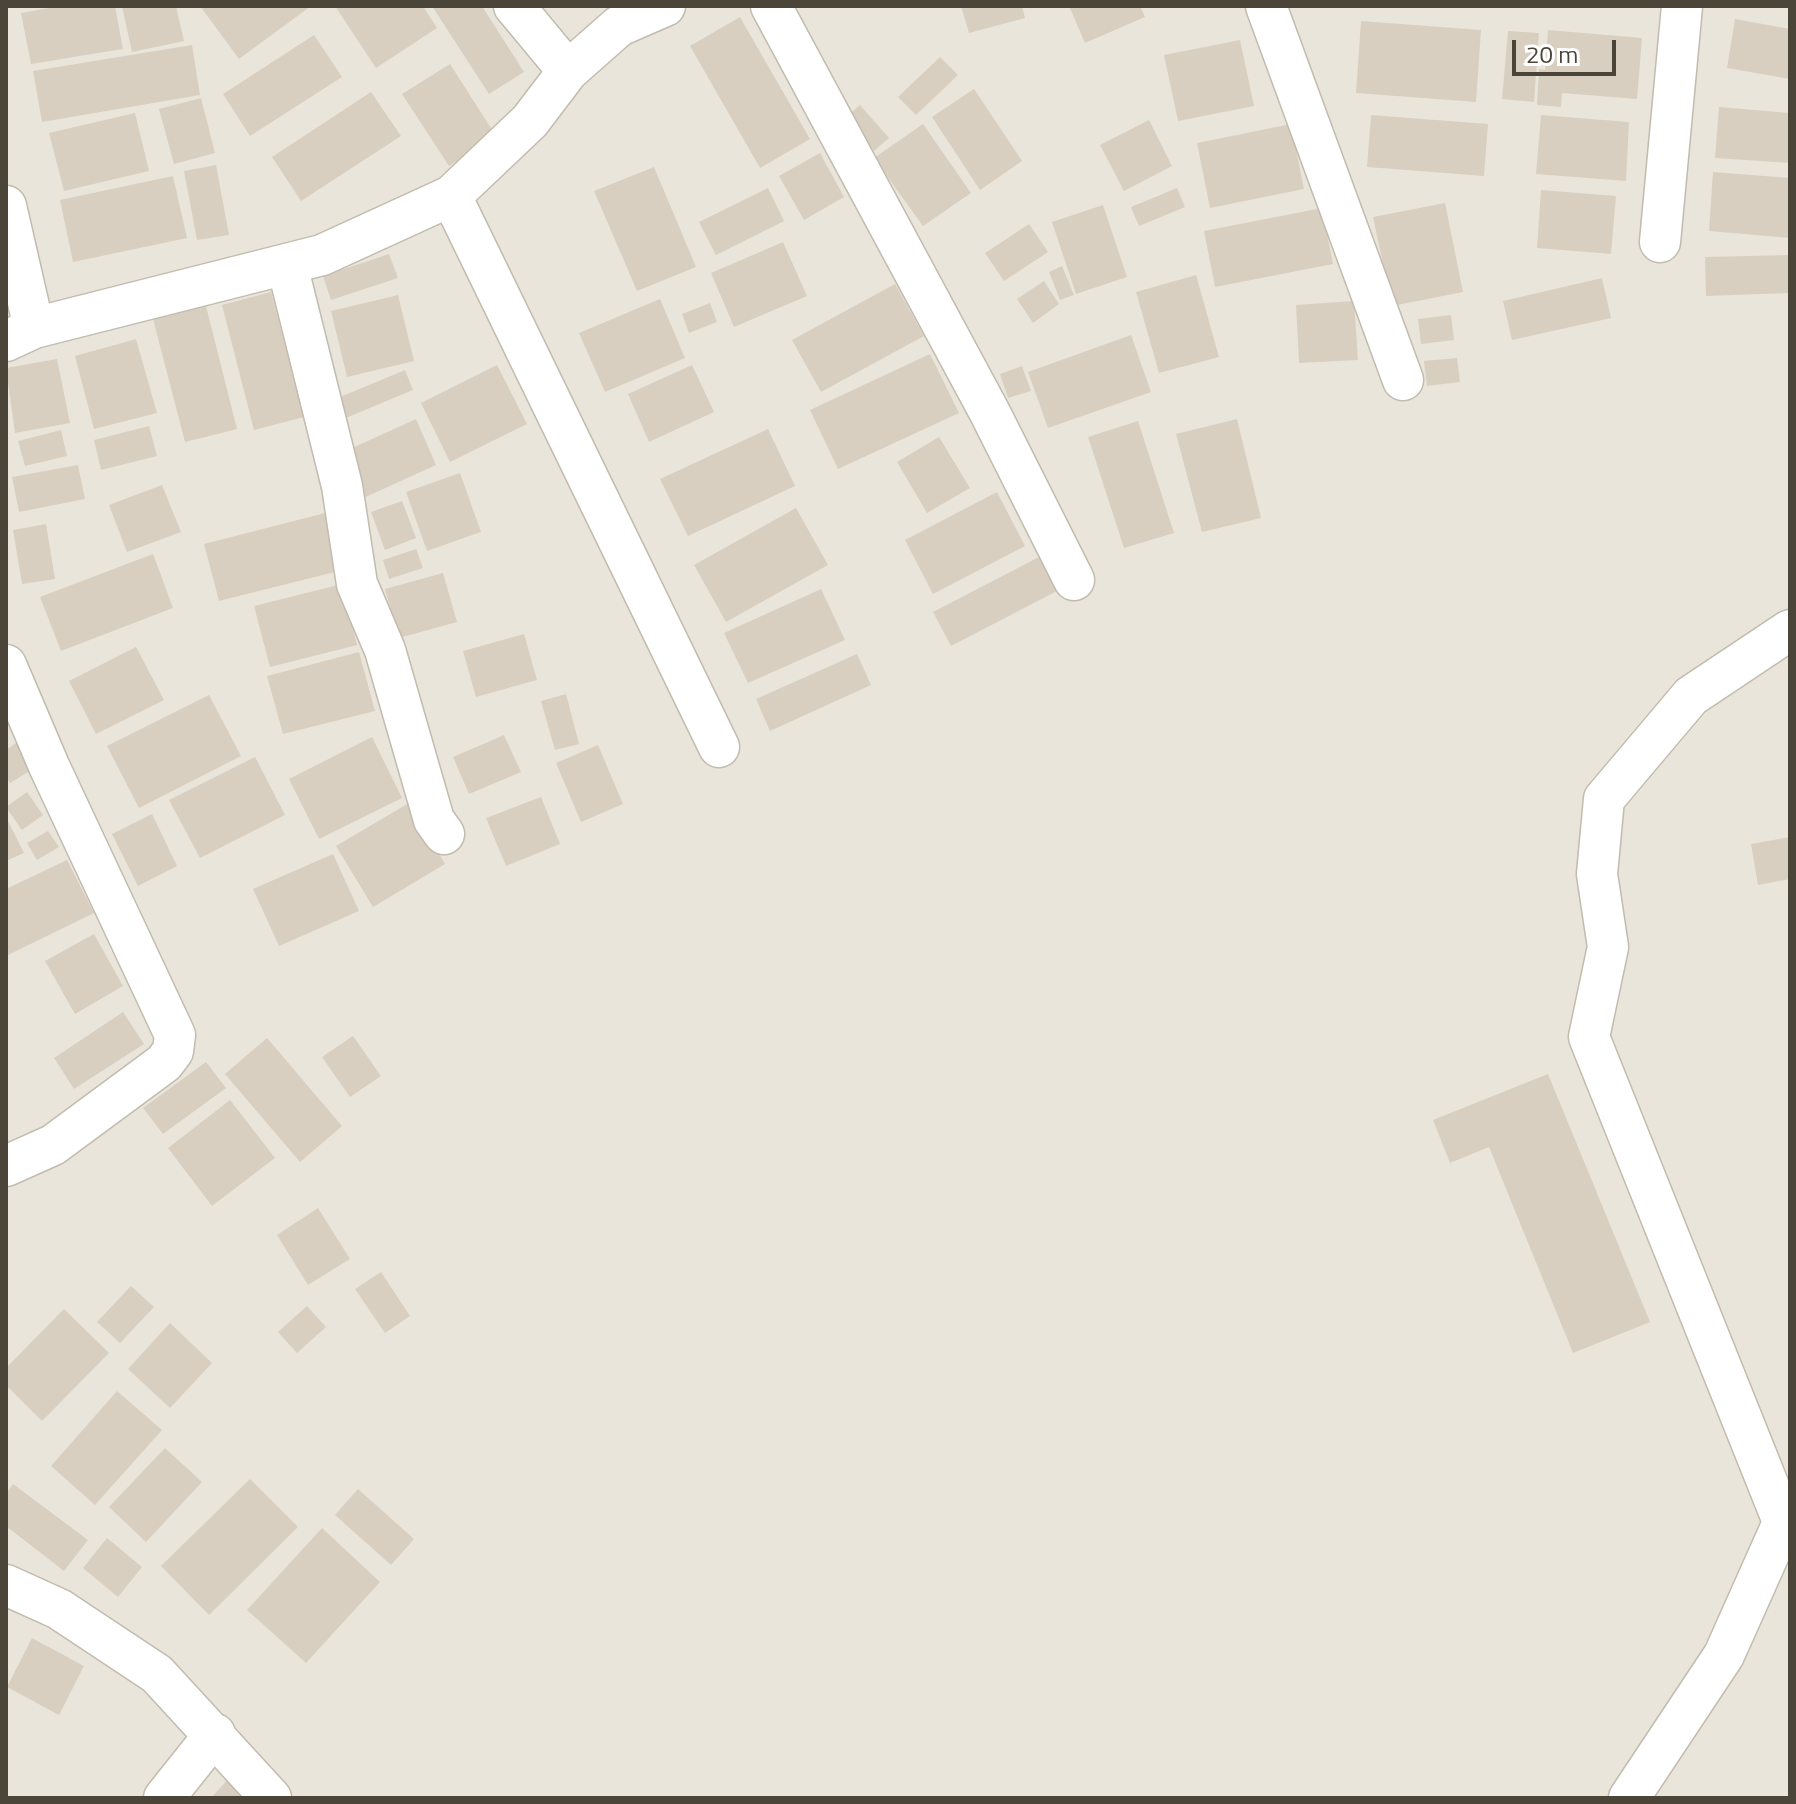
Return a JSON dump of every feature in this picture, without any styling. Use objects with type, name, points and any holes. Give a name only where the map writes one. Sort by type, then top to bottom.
[{"type":"street","points":[[514,6],[568,71]]},
{"type":"street","points":[[6,206],[20,334],[322,255],[451,196],[530,121],[568,71],[619,26],[665,6]]},
{"type":"street","points":[[771,6],[990,413],[1074,580]]},
{"type":"street","points":[[1266,6],[1403,380]]},
{"type":"street","points":[[1660,242],[1682,6]]},
{"type":"street","points":[[451,196],[719,747]]},
{"type":"street","points":[[287,265],[342,486],[357,584],[385,650],[434,820],[444,834]]},
{"type":"street","points":[[1629,1798],[1724,1655],[1786,1513],[1702,1327],[1589,1037],[1608,947],[1597,874],[1604,799],[1691,696],[1790,630]]},
{"type":"street","points":[[6,665],[49,766],[175,1035],[173,1051],[164,1063],[53,1145],[6,1166]]},
{"type":"street","points":[[6,1585],[59,1609],[157,1674],[271,1798]]},
{"type":"street","points":[[164,1798],[215,1734]]},
{"type":"shaded area","points":[[6,6],[1790,6],[1790,1798],[6,1798]]},
{"type":"building","points":[[60,6],[115,6],[123,49],[31,64],[21,13]]},
{"type":"building","points":[[122,6],[176,6],[184,41],[132,52]]},
{"type":"building","points":[[200,6],[311,6],[239,59]]},
{"type":"building","points":[[335,6],[423,6],[437,28],[376,68]]},
{"type":"building","points":[[432,6],[482,6],[524,72],[489,94]]},
{"type":"building","points":[[961,6],[1022,6],[1025,18],[969,33]]},
{"type":"building","points":[[1069,6],[1140,6],[1145,17],[1085,43]]},
{"type":"building","points":[[740,17],[810,139],[760,168],[690,46]]},
{"type":"building","points":[[1735,19],[1790,29],[1790,79],[1727,68]]},
{"type":"building","points":[[1361,21],[1481,30],[1476,102],[1356,93]]},
{"type":"building","points":[[1548,30],[1642,38],[1637,99],[1562,93],[1561,107],[1537,105],[1539,69],[1545,70]]},
{"type":"building","points":[[1508,31],[1539,33],[1534,102],[1502,99]]},
{"type":"building","points":[[314,35],[342,77],[250,136],[223,94]]},
{"type":"building","points":[[1240,40],[1254,106],[1178,121],[1164,55]]},
{"type":"building","points":[[192,45],[200,95],[42,122],[33,71]]},
{"type":"building","points":[[940,57],[958,75],[916,115],[898,97]]},
{"type":"building","points":[[450,64],[496,136],[449,166],[402,94]]},
{"type":"building","points":[[974,89],[1022,161],[980,190],[932,117]]},
{"type":"building","points":[[371,92],[401,136],[301,201],[272,157]]},
{"type":"building","points":[[201,98],[215,153],[174,164],[159,109]]},
{"type":"building","points":[[860,105],[889,138],[874,151],[845,118]]},
{"type":"building","points":[[1719,107],[1790,113],[1790,163],[1715,158]]},
{"type":"building","points":[[135,113],[149,171],[64,191],[49,133]]},
{"type":"building","points":[[1371,115],[1488,124],[1484,176],[1367,167]]},
{"type":"building","points":[[1541,115],[1629,122],[1626,181],[1536,174]]},
{"type":"building","points":[[1149,120],[1172,166],[1124,191],[1100,145]]},
{"type":"building","points":[[923,124],[971,193],[923,226],[874,158]]},
{"type":"building","points":[[1291,124],[1304,189],[1210,208],[1197,143]]},
{"type":"building","points":[[820,153],[844,197],[804,220],[779,176]]},
{"type":"building","points":[[216,165],[229,235],[197,240],[184,171]]},
{"type":"building","points":[[654,167],[696,267],[637,291],[594,191]]},
{"type":"building","points":[[1713,172],[1790,178],[1790,238],[1709,231]]},
{"type":"building","points":[[173,176],[187,238],[73,262],[60,200]]},
{"type":"building","points":[[768,188],[784,221],[716,255],[699,222]]},
{"type":"building","points":[[1177,188],[1185,207],[1139,226],[1131,207]]},
{"type":"building","points":[[1541,190],[1616,196],[1611,254],[1537,248]]},
{"type":"building","points":[[1445,203],[1463,292],[1392,306],[1373,217]]},
{"type":"building","points":[[1103,205],[1127,277],[1076,294],[1052,222]]},
{"type":"building","points":[[1322,208],[1333,264],[1215,287],[1204,231]]},
{"type":"building","points":[[1029,224],[1048,252],[1004,281],[985,253]]},
{"type":"building","points":[[783,242],[807,296],[734,327],[711,273]]},
{"type":"building","points":[[389,254],[398,278],[331,300],[323,276]]},
{"type":"building","points":[[1790,255],[1790,293],[1706,296],[1705,257]]},
{"type":"building","points":[[1062,266],[1074,295],[1060,300],[1049,272]]},
{"type":"building","points":[[1196,275],[1219,357],[1159,373],[1136,292]]},
{"type":"building","points":[[1602,278],[1611,318],[1512,340],[1503,301]]},
{"type":"building","points":[[1044,281],[1059,304],[1033,323],[1017,299]]},
{"type":"building","points":[[895,284],[924,336],[821,392],[792,340]]},
{"type":"building","points":[[271,292],[304,417],[254,430],[222,305]]},
{"type":"building","points":[[398,295],[414,361],[347,377],[331,311]]},
{"type":"building","points":[[660,299],[685,358],[605,392],[579,333]]},
{"type":"building","points":[[1354,301],[1358,360],[1299,363],[1296,305]]},
{"type":"building","points":[[710,303],[717,322],[689,333],[682,314]]},
{"type":"building","points":[[206,306],[237,429],[185,442],[153,319]]},
{"type":"building","points":[[1451,315],[1454,340],[1421,344],[1418,319]]},
{"type":"building","points":[[1131,335],[1151,392],[1048,428],[1028,372]]},
{"type":"building","points":[[136,339],[157,413],[94,429],[75,356]]},
{"type":"building","points":[[930,354],[959,413],[838,469],[810,410]]},
{"type":"building","points":[[1457,358],[1460,382],[1427,386],[1424,361]]},
{"type":"building","points":[[57,359],[70,423],[15,433],[6,368]]},
{"type":"building","points":[[497,365],[527,424],[450,462],[421,403]]},
{"type":"building","points":[[692,365],[714,412],[649,442],[628,394]]},
{"type":"building","points":[[1022,366],[1031,391],[1008,398],[1000,374]]},
{"type":"building","points":[[405,370],[413,390],[341,420],[333,400]]},
{"type":"building","points":[[416,419],[436,465],[359,500],[339,454]]},
{"type":"building","points":[[1237,419],[1261,518],[1202,532],[1176,434]]},
{"type":"building","points":[[1138,421],[1174,533],[1124,548],[1088,437]]},
{"type":"building","points":[[149,426],[157,456],[101,470],[94,440]]},
{"type":"building","points":[[768,429],[795,486],[688,536],[660,479]]},
{"type":"building","points":[[61,430],[67,456],[25,466],[18,441]]},
{"type":"building","points":[[939,437],[970,488],[927,513],[897,462]]},
{"type":"building","points":[[78,465],[85,499],[19,512],[12,477]]},
{"type":"building","points":[[460,473],[481,532],[427,551],[406,492]]},
{"type":"building","points":[[162,485],[181,532],[127,552],[109,505]]},
{"type":"building","points":[[997,492],[1025,546],[933,594],[905,540]]},
{"type":"building","points":[[402,501],[416,538],[385,550],[371,512]]},
{"type":"building","points":[[796,508],[828,565],[726,622],[694,565]]},
{"type":"building","points":[[329,512],[343,570],[219,601],[204,544]]},
{"type":"building","points":[[46,524],[55,579],[22,584],[13,530]]},
{"type":"building","points":[[416,549],[423,568],[389,579],[383,560]]},
{"type":"building","points":[[153,554],[173,608],[61,651],[40,597]]},
{"type":"building","points":[[1039,557],[1057,591],[951,646],[933,612]]},
{"type":"building","points":[[443,573],[457,622],[399,638],[385,589]]},
{"type":"building","points":[[342,584],[357,645],[270,667],[254,606]]},
{"type":"building","points":[[821,589],[845,640],[748,683],[724,633]]},
{"type":"building","points":[[524,634],[537,680],[476,697],[463,651]]},
{"type":"building","points":[[136,647],[164,700],[96,734],[69,681]]},
{"type":"building","points":[[359,652],[375,711],[283,734],[267,676]]},
{"type":"building","points":[[857,654],[871,685],[770,731],[756,699]]},
{"type":"building","points":[[566,694],[579,744],[555,750],[541,701]]},
{"type":"building","points":[[209,695],[241,756],[139,808],[107,746]]},
{"type":"building","points":[[504,735],[521,772],[469,794],[453,757]]},
{"type":"building","points":[[372,737],[402,798],[319,839],[289,779]]},
{"type":"building","points":[[16,743],[33,769],[10,783],[6,777],[6,750]]},
{"type":"building","points":[[598,745],[623,804],[581,822],[556,763]]},
{"type":"building","points":[[255,757],[285,815],[200,858],[169,800]]},
{"type":"building","points":[[27,792],[43,815],[22,830],[6,807]]},
{"type":"building","points":[[541,797],[560,844],[506,866],[486,818]]},
{"type":"building","points":[[409,803],[445,864],[373,907],[336,846]]},
{"type":"building","points":[[152,814],[177,866],[138,886],[112,834]]},
{"type":"building","points":[[6,817],[24,853],[6,861]]},
{"type":"building","points":[[48,831],[59,847],[37,860],[27,843]]},
{"type":"building","points":[[1790,837],[1790,879],[1758,885],[1751,844]]},
{"type":"building","points":[[333,854],[359,911],[279,946],[253,889]]},
{"type":"building","points":[[67,860],[94,913],[6,956],[6,889]]},
{"type":"building","points":[[94,934],[123,986],[75,1014],[45,961]]},
{"type":"building","points":[[123,1012],[144,1044],[74,1089],[54,1058]]},
{"type":"building","points":[[353,1036],[381,1076],[350,1097],[322,1057]]},
{"type":"building","points":[[267,1038],[342,1126],[300,1162],[225,1074]]},
{"type":"building","points":[[206,1062],[226,1088],[163,1134],[143,1108]]},
{"type":"building","points":[[1548,1074],[1650,1322],[1573,1353],[1489,1147],[1450,1163],[1433,1120]]},
{"type":"building","points":[[230,1100],[275,1158],[212,1206],[168,1148]]},
{"type":"building","points":[[318,1208],[350,1259],[308,1285],[277,1235]]},
{"type":"building","points":[[381,1272],[410,1316],[385,1333],[355,1289]]},
{"type":"building","points":[[131,1286],[154,1307],[120,1343],[97,1322]]},
{"type":"building","points":[[307,1306],[326,1327],[297,1353],[278,1332]]},
{"type":"building","points":[[64,1309],[109,1353],[42,1421],[6,1385],[6,1368]]},
{"type":"building","points":[[170,1323],[212,1363],[170,1408],[128,1369]]},
{"type":"building","points":[[117,1391],[162,1430],[95,1505],[51,1466]]},
{"type":"building","points":[[165,1448],[202,1482],[146,1542],[109,1507]]},
{"type":"building","points":[[250,1479],[298,1527],[209,1615],[161,1566]]},
{"type":"building","points":[[13,1484],[88,1540],[64,1571],[6,1526],[6,1494]]},
{"type":"building","points":[[358,1489],[414,1539],[391,1565],[335,1515]]},
{"type":"building","points":[[322,1528],[380,1582],[306,1663],[247,1610]]},
{"type":"building","points":[[107,1538],[142,1567],[118,1597],[83,1568]]},
{"type":"building","points":[[32,1638],[84,1666],[59,1715],[7,1687]]},
{"type":"building","points":[[230,1777],[253,1798],[211,1798]]}]
